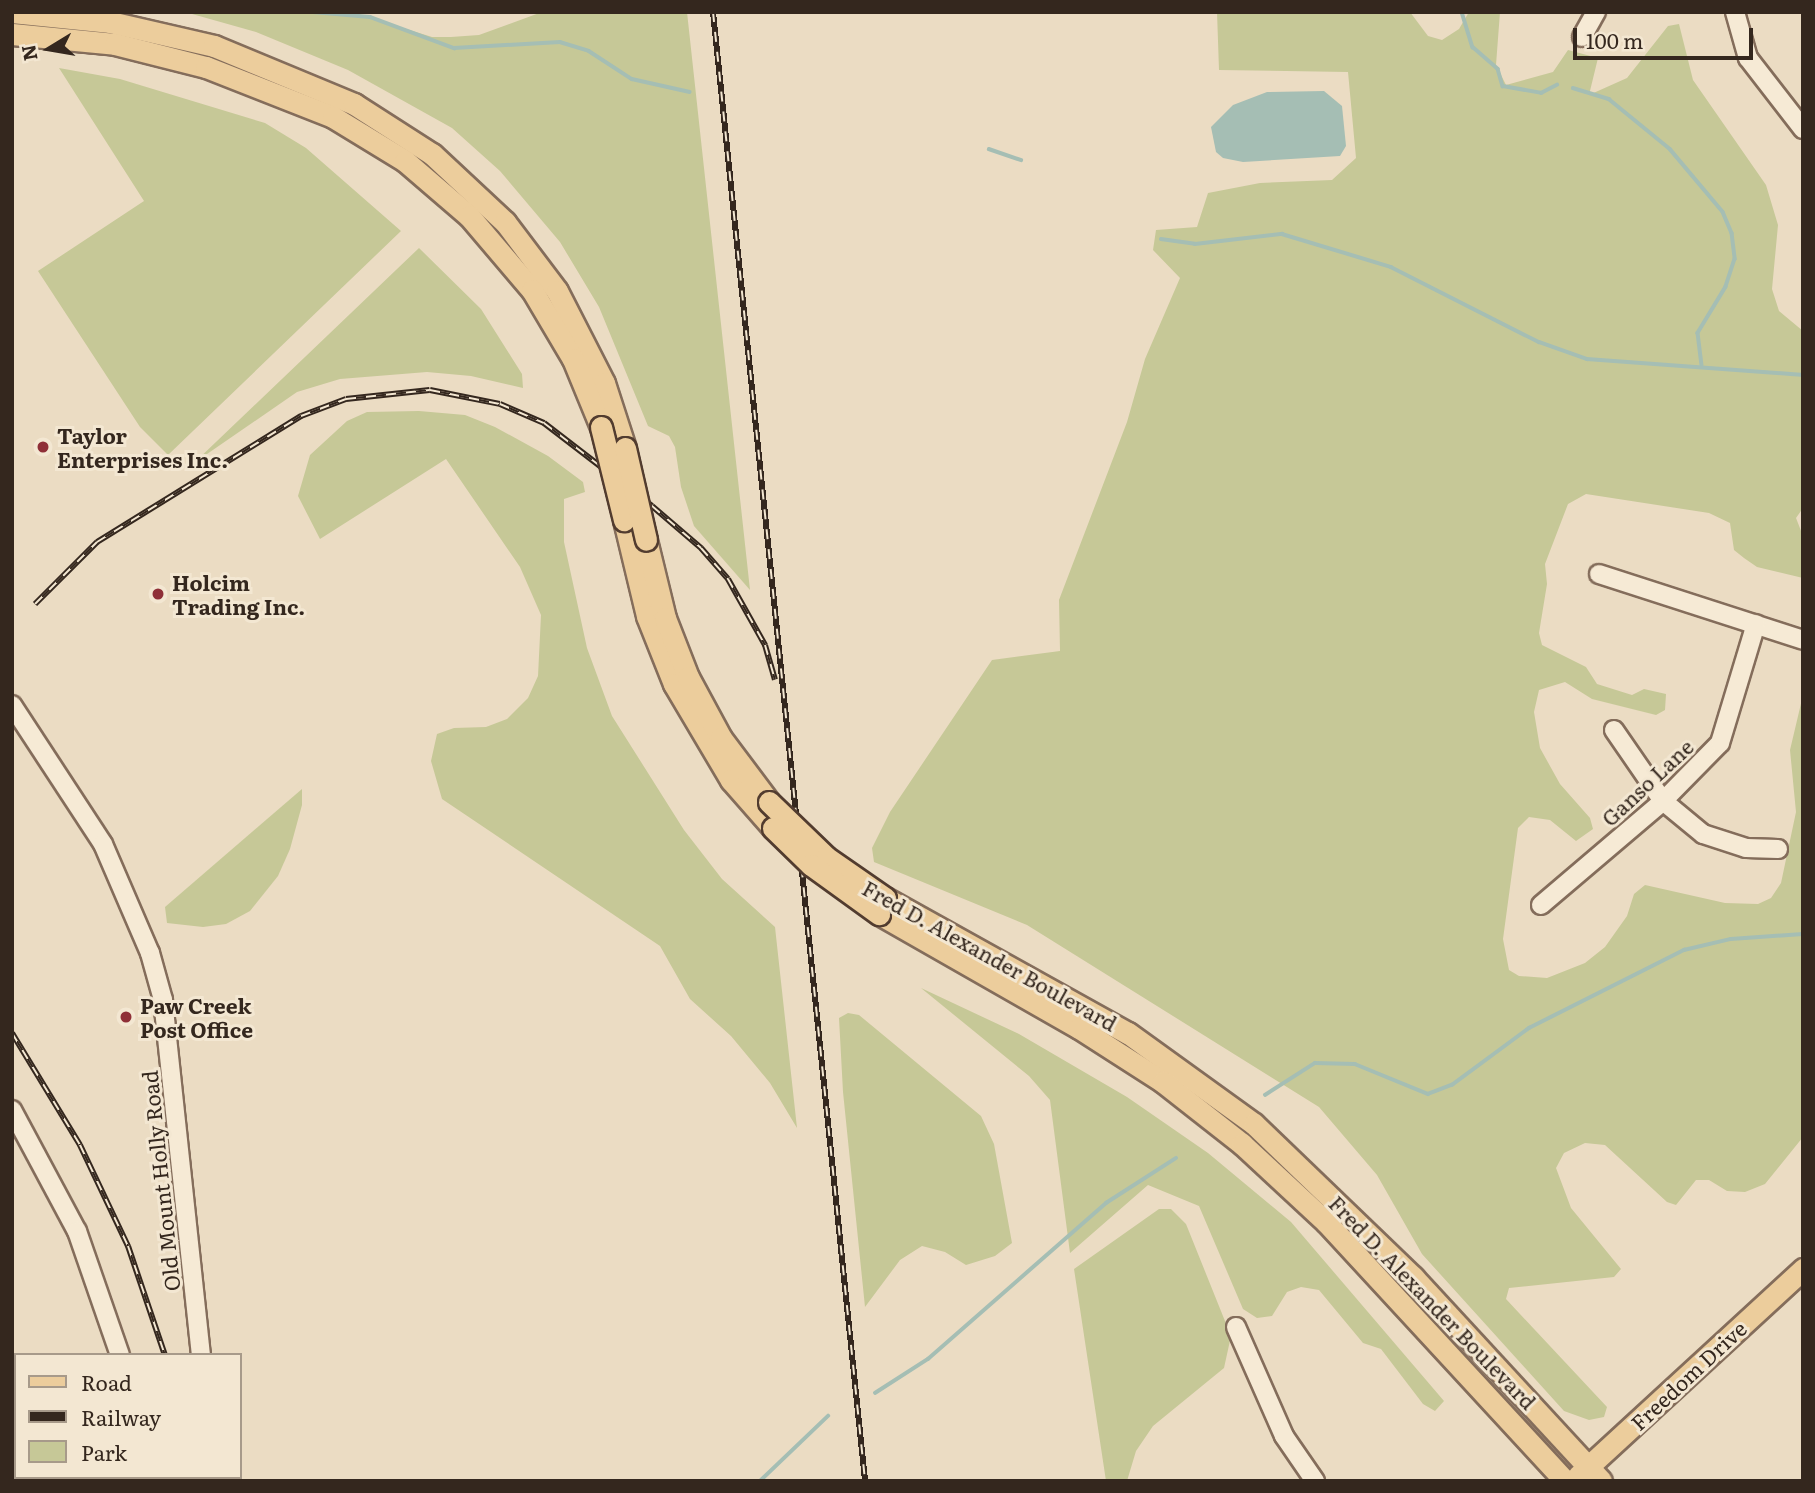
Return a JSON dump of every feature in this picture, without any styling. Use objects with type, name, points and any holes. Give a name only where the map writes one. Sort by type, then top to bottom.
[{"type":"main road","name":"Fred D. Alexander Boulevard","points":[[12,12],[100,20],[214,46],[354,104],[432,154],[505,222],[557,291],[604,383],[625,448],[664,618],[688,677],[721,738],[769,802],[882,906],[1128,1033],[1254,1124],[1413,1277],[1587,1476]]},
{"type":"main road","name":"Fred D. Alexander Boulevard","points":[[12,34],[141,49],[232,75],[333,117],[405,161],[470,216],[525,281],[573,359],[601,428],[647,616],[674,684],[731,780],[773,828],[811,865],[1079,1028],[1212,1119],[1326,1222],[1565,1481]]},
{"type":"main road","name":"Freedom Drive","points":[[1587,1476],[1803,1269]]},
{"type":"street","points":[[1582,37],[1596,12]]},
{"type":"street","points":[[1735,12],[1748,58],[1803,129]]},
{"type":"street","points":[[1600,574],[1803,640]]},
{"type":"street","name":"Ganso Lane","points":[[1541,905],[1662,801],[1720,743],[1756,624]]},
{"type":"street","name":"Old Mount Holly Road","points":[[12,705],[103,844],[150,953],[167,1031],[201,1353]]},
{"type":"street","points":[[1614,730],[1662,801],[1719,842],[1779,849]]},
{"type":"street","points":[[12,1110],[77,1231],[119,1353]]},
{"type":"street","points":[[1236,1327],[1284,1436],[1315,1481]]},
{"type":"green space","points":[[185,12],[352,12],[432,37],[451,37],[479,35],[542,12],[687,12],[750,590],[694,526],[681,487],[675,447],[669,436],[648,426],[599,307],[560,242],[500,171],[452,128],[348,70],[256,32]]},
{"type":"green space","points":[[1217,12],[1410,12],[1428,36],[1442,40],[1459,29],[1469,12],[1500,12],[1496,65],[1506,85],[1553,72],[1568,50],[1598,58],[1589,95],[1627,78],[1668,26],[1679,24],[1693,80],[1766,185],[1778,225],[1772,289],[1779,311],[1803,331],[1803,508],[1796,518],[1803,536],[1803,578],[1757,567],[1734,550],[1730,523],[1709,513],[1586,494],[1568,504],[1545,564],[1547,584],[1539,633],[1542,645],[1586,667],[1597,684],[1632,695],[1644,689],[1666,694],[1665,710],[1656,715],[1592,699],[1565,682],[1539,690],[1534,712],[1540,748],[1560,784],[1590,818],[1593,829],[1576,841],[1550,820],[1529,817],[1518,828],[1503,939],[1509,970],[1519,976],[1547,978],[1585,963],[1605,947],[1627,916],[1634,894],[1645,885],[1725,903],[1758,904],[1771,898],[1781,883],[1796,812],[1790,750],[1803,695],[1803,1137],[1765,1184],[1745,1192],[1727,1191],[1709,1180],[1696,1180],[1676,1205],[1667,1202],[1605,1145],[1585,1143],[1564,1153],[1556,1168],[1571,1208],[1621,1269],[1614,1277],[1509,1288],[1506,1299],[1607,1407],[1604,1417],[1589,1420],[1564,1411],[1422,1254],[1377,1175],[1319,1107],[1027,925],[874,862],[872,848],[890,812],[992,660],[1060,651],[1059,600],[1127,422],[1145,359],[1180,278],[1153,250],[1156,230],[1197,227],[1208,193],[1260,183],[1332,180],[1356,158],[1348,72],[1219,70]]},
{"type":"green space","points":[[59,68],[120,79],[265,123],[306,148],[401,231],[168,455],[140,427],[38,271],[144,201]]},
{"type":"green space","points":[[419,248],[481,309],[522,374],[523,388],[471,376],[427,372],[340,379],[297,392],[194,463]]},
{"type":"green space","points":[[419,411],[465,415],[495,427],[548,456],[583,482],[585,492],[564,499],[564,542],[587,648],[612,716],[684,830],[722,879],[775,927],[797,1128],[770,1083],[731,1036],[690,999],[660,946],[442,799],[431,761],[437,734],[454,728],[486,727],[507,719],[528,698],[538,676],[541,615],[520,567],[446,459],[320,539],[298,496],[310,455],[347,421],[367,412]]},
{"type":"green space","points":[[302,789],[302,805],[290,849],[278,876],[250,911],[226,924],[203,927],[167,923],[165,907]]},
{"type":"green space","points":[[921,988],[1019,1034],[1127,1097],[1208,1153],[1291,1222],[1444,1401],[1435,1411],[1423,1404],[1381,1349],[1363,1343],[1319,1290],[1301,1287],[1287,1292],[1272,1316],[1257,1318],[1243,1309],[1199,1206],[1148,1185],[1070,1253],[1050,1100],[1029,1076]]},
{"type":"green space","points":[[848,1013],[859,1015],[981,1116],[994,1144],[1012,1243],[995,1256],[966,1265],[945,1252],[922,1246],[900,1260],[865,1307],[843,1092],[839,1018]]},
{"type":"green space","points":[[1159,1209],[1171,1209],[1186,1224],[1231,1336],[1224,1368],[1153,1426],[1136,1451],[1127,1481],[1106,1481],[1074,1269]]},
{"type":"shaded area","points":[[1324,91],[1342,106],[1346,146],[1340,156],[1243,162],[1223,158],[1216,152],[1211,127],[1233,105],[1267,92]]},
{"type":"waterway","points":[[313,12],[370,17],[454,48],[560,42],[589,51],[632,79],[690,92]]},
{"type":"waterway","points":[[1462,12],[1473,47],[1498,69],[1503,86],[1541,93],[1557,85]]},
{"type":"waterway","points":[[1573,88],[1609,99],[1670,149],[1723,212],[1732,233],[1735,259],[1726,287],[1698,333],[1702,365]]},
{"type":"waterway","points":[[989,149],[1021,160]]},
{"type":"waterway","points":[[1161,239],[1195,244],[1282,234],[1391,267],[1539,342],[1587,359],[1803,375]]},
{"type":"waterway","points":[[1265,1095],[1315,1063],[1355,1064],[1428,1094],[1452,1085],[1529,1028],[1684,950],[1731,939],[1803,934]]},
{"type":"waterway","points":[[875,1393],[928,1359],[1106,1203],[1176,1158]]},
{"type":"waterway","points":[[760,1481],[828,1416]]},
{"type":"railway","points":[[713,12],[865,1481]]},
{"type":"railway","points":[[35,604],[97,542],[301,416],[346,399],[430,390],[500,404],[544,423],[652,506],[701,548],[728,579],[765,645],[775,680]]},
{"type":"railway","points":[[12,1033],[80,1145],[128,1246],[164,1353]]},
{"type":"place","name":"Taylor Enterprises Inc.","points":[[43,447]]},
{"type":"place","name":"Holcim Trading Inc.","points":[[158,594]]},
{"type":"place","name":"Paw Creek Post Office","points":[[126,1017]]}]
